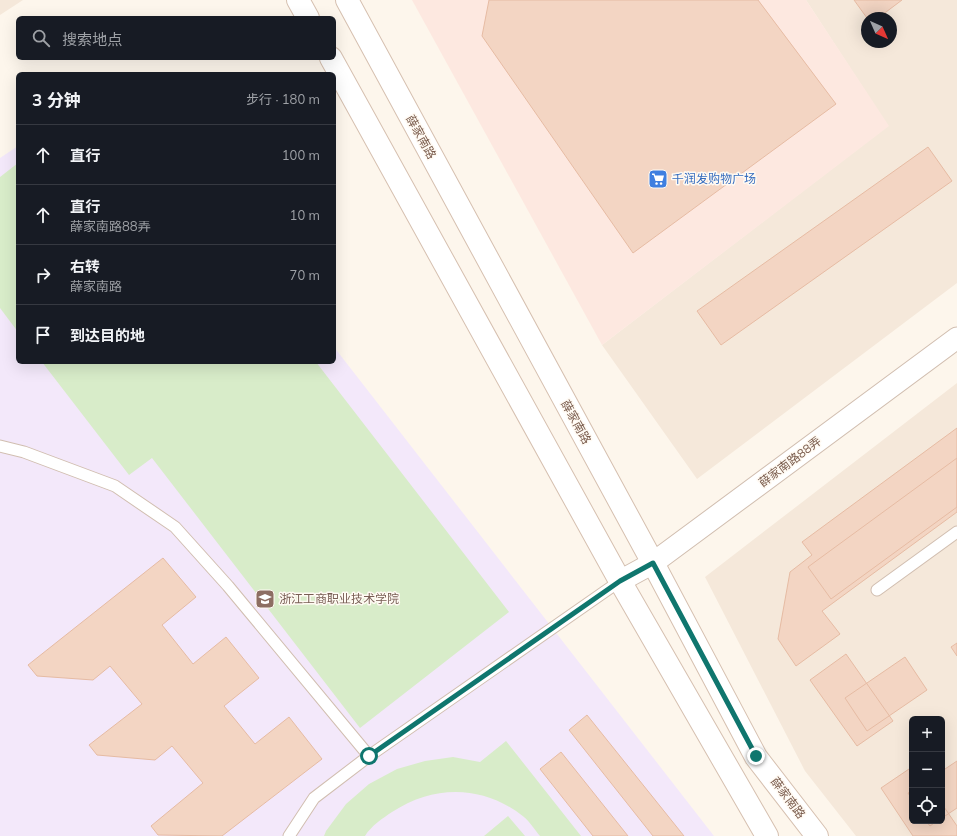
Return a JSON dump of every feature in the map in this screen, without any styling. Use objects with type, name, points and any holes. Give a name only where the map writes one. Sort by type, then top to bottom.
[{"type":"main road","points":[[298,0],[307,16]]},
{"type":"main road","name":"薛家南路","points":[[347,0],[653,563],[756,756],[817,836]]},
{"type":"main road","points":[[332,60],[620,581],[767,836]]},
{"type":"street","name":"薛家南路88弄","points":[[620,581],[653,563],[957,338]]},
{"type":"lane","points":[[0,446],[24,452],[115,486],[175,527],[228,586],[369,756]]},
{"type":"lane","points":[[877,590],[957,532]]},
{"type":"lane","points":[[289,836],[314,798],[369,756],[620,581]]},
{"type":"shaded area","points":[[0,0],[23,0],[0,15]]},
{"type":"shaded area","points":[[412,0],[806,0],[889,126],[602,345]]},
{"type":"shaded area","points":[[806,0],[957,0],[957,283],[697,479],[602,345],[888,126]]},
{"type":"shaded area","name":"浙江工商职业技术学院","points":[[16,147],[16,364],[336,364],[336,350],[714,836],[0,836],[0,158]]},
{"type":"shaded area","points":[[957,383],[957,836],[856,836],[805,771],[705,577]]},
{"type":"green space","points":[[16,165],[16,329],[0,308],[0,177]]},
{"type":"green space","points":[[44,364],[318,364],[509,612],[360,728],[152,458],[129,475]]},
{"type":"green space","points":[[506,741],[581,836],[540,836],[524,817],[509,806],[476,794],[459,792],[425,796],[408,803],[381,820],[370,829],[365,836],[324,836],[346,804],[369,784],[397,769],[425,761],[453,757],[480,762]]},
{"type":"green space","points":[[508,816],[525,836],[484,836]]},
{"type":"building","name":"千润发购物广场","points":[[489,0],[758,0],[836,104],[633,253],[482,36]]},
{"type":"building","points":[[854,0],[902,0],[886,12],[863,12]]},
{"type":"building","points":[[928,147],[952,181],[721,345],[697,311]]},
{"type":"building","points":[[957,428],[957,512],[822,611],[840,634],[796,666],[778,639],[790,572],[812,555],[802,542]]},
{"type":"building","points":[[957,458],[957,507],[831,599],[808,567]]},
{"type":"building","points":[[163,558],[196,597],[162,625],[193,664],[226,637],[259,678],[224,706],[255,744],[289,717],[322,759],[222,836],[158,835],[151,826],[203,783],[172,746],[155,760],[97,755],[89,745],[142,704],[110,666],[93,680],[37,676],[28,665]]},
{"type":"building","points":[[957,643],[957,656],[951,647]]},
{"type":"building","points":[[846,654],[893,721],[857,746],[810,680]]},
{"type":"building","points":[[905,657],[927,690],[867,731],[845,698]]},
{"type":"building","points":[[587,715],[684,836],[653,836],[569,730]]},
{"type":"building","points":[[561,752],[628,836],[593,836],[540,769]]},
{"type":"building","points":[[957,761],[957,808],[945,816],[945,788],[945,769]]},
{"type":"building","points":[[909,769],[909,824],[945,824],[945,808],[957,826],[957,836],[913,836],[881,788]]},
{"type":"place","name":"千润发购物广场","points":[[658,179]]},
{"type":"place","name":"浙江工商职业技术学院","points":[[265,599]]},
{"type":"route","points":[[369,756],[620,581],[653,563],[756,756]]}]
